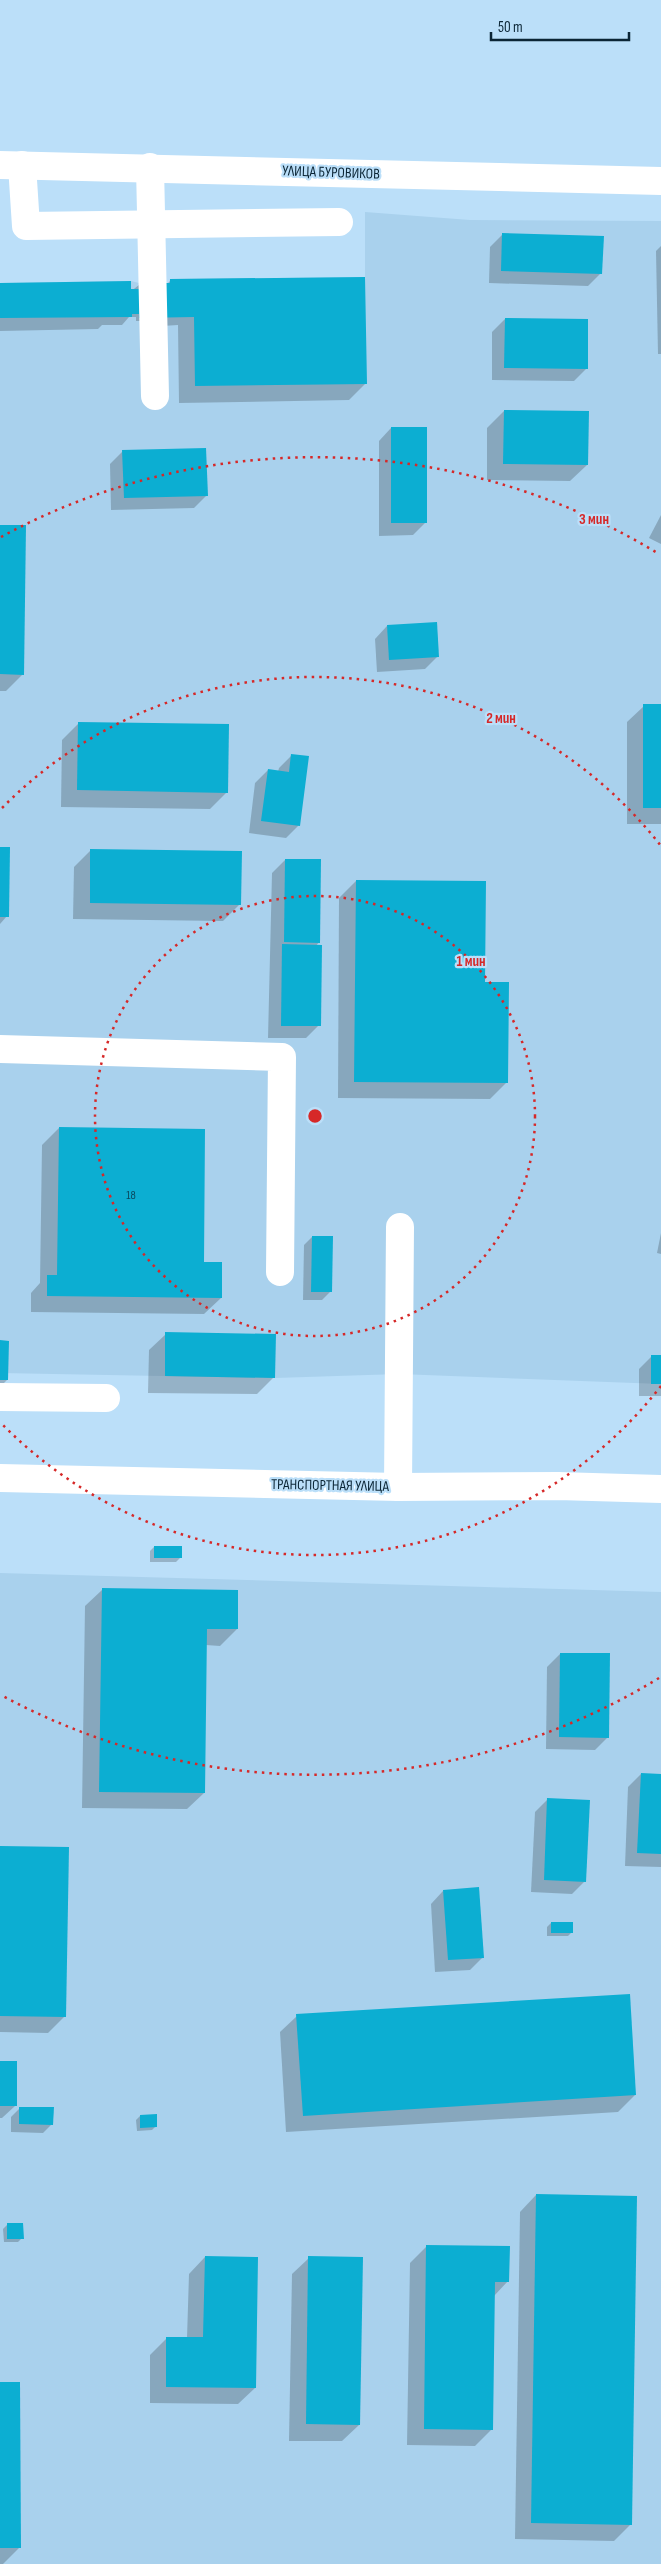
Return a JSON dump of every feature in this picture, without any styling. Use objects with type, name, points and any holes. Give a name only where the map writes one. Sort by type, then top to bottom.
[{"type":"street","name":"УЛИЦА БУРОВИКОВ","points":[[11,165],[661,181]]},
{"type":"street","points":[[11,165],[26,226],[339,222]]},
{"type":"street","points":[[150,167],[155,396]]},
{"type":"street","points":[[0,1050],[282,1057],[280,1272]]},
{"type":"street","points":[[398,1487],[400,1227]]},
{"type":"street","points":[[0,1397],[106,1398]]},
{"type":"street","name":"ТРАНСПОРТНАЯ УЛИЦА","points":[[0,1478],[398,1487],[558,1486],[661,1489]]},
{"type":"shaded area","points":[[365,212],[470,220],[661,221],[661,1384],[399,1374],[275,1378],[0,1373],[0,283],[131,281],[139,283],[169,283],[170,279],[365,277]]},
{"type":"shaded area","points":[[0,1573],[661,1592],[661,2564],[0,2564]]},
{"type":"building","points":[[502,233],[604,236],[602,274],[501,271]]},
{"type":"building","points":[[365,277],[367,384],[195,386],[194,317],[139,318],[139,314],[132,314],[132,317],[0,318],[0,283],[131,281],[131,289],[139,289],[139,283],[170,283],[170,279]]},
{"type":"building","points":[[505,318],[588,319],[588,369],[504,368]]},
{"type":"building","points":[[504,410],[589,411],[588,465],[503,464]]},
{"type":"building","points":[[391,427],[427,427],[427,523],[391,523]]},
{"type":"building","points":[[206,448],[208,496],[124,498],[122,450]]},
{"type":"building","points":[[0,525],[26,525],[24,675],[0,674]]},
{"type":"building","points":[[437,622],[439,657],[389,660],[387,625]]},
{"type":"building","points":[[643,704],[661,704],[661,808],[643,808]]},
{"type":"building","points":[[78,722],[229,724],[228,793],[77,790]]},
{"type":"building","points":[[291,754],[309,756],[300,826],[261,821],[268,769],[289,772]]},
{"type":"building","points":[[0,847],[10,847],[9,917],[0,917]]},
{"type":"building","points":[[90,849],[242,851],[241,905],[90,903]]},
{"type":"building","points":[[285,859],[321,859],[320,943],[284,942]]},
{"type":"building","points":[[356,880],[486,881],[485,982],[509,982],[508,1083],[354,1082]]},
{"type":"building","points":[[282,944],[322,945],[321,1026],[281,1026]]},
{"type":"building","points":[[59,1127],[205,1129],[204,1262],[222,1262],[222,1298],[47,1296],[47,1275],[57,1275]]},
{"type":"building","points":[[312,1236],[333,1236],[332,1292],[311,1292]]},
{"type":"building","points":[[165,1332],[276,1334],[275,1378],[165,1376]]},
{"type":"building","points":[[0,1340],[9,1341],[8,1380],[0,1380]]},
{"type":"building","points":[[651,1355],[661,1355],[661,1384],[651,1384]]},
{"type":"building","points":[[154,1546],[182,1546],[182,1558],[154,1558]]},
{"type":"building","points":[[102,1588],[238,1590],[238,1629],[207,1629],[205,1793],[99,1792]]},
{"type":"building","points":[[560,1653],[610,1653],[609,1738],[559,1737]]},
{"type":"building","points":[[641,1773],[661,1774],[661,1854],[637,1853]]},
{"type":"building","points":[[547,1798],[590,1800],[586,1882],[544,1880]]},
{"type":"building","points":[[0,1846],[69,1847],[66,2017],[0,2016]]},
{"type":"building","points":[[479,1887],[484,1958],[448,1960],[443,1890]]},
{"type":"building","points":[[551,1922],[573,1922],[573,1933],[551,1933]]},
{"type":"building","points":[[630,1994],[636,2095],[303,2116],[296,2014]]},
{"type":"building","points":[[0,2061],[17,2061],[17,2106],[0,2106]]},
{"type":"building","points":[[19,2107],[54,2107],[53,2125],[19,2124]]},
{"type":"building","points":[[157,2114],[157,2127],[140,2128],[140,2115]]},
{"type":"building","points":[[536,2194],[637,2196],[632,2525],[531,2523]]},
{"type":"building","points":[[7,2223],[23,2223],[24,2239],[7,2239]]},
{"type":"building","points":[[426,2245],[510,2246],[509,2282],[495,2282],[493,2430],[424,2429]]},
{"type":"building","points":[[205,2256],[258,2257],[256,2388],[166,2387],[166,2337],[203,2337]]},
{"type":"building","points":[[308,2256],[363,2257],[360,2425],[306,2424]]},
{"type":"building","points":[[0,2382],[20,2382],[21,2548],[0,2548]]}]
